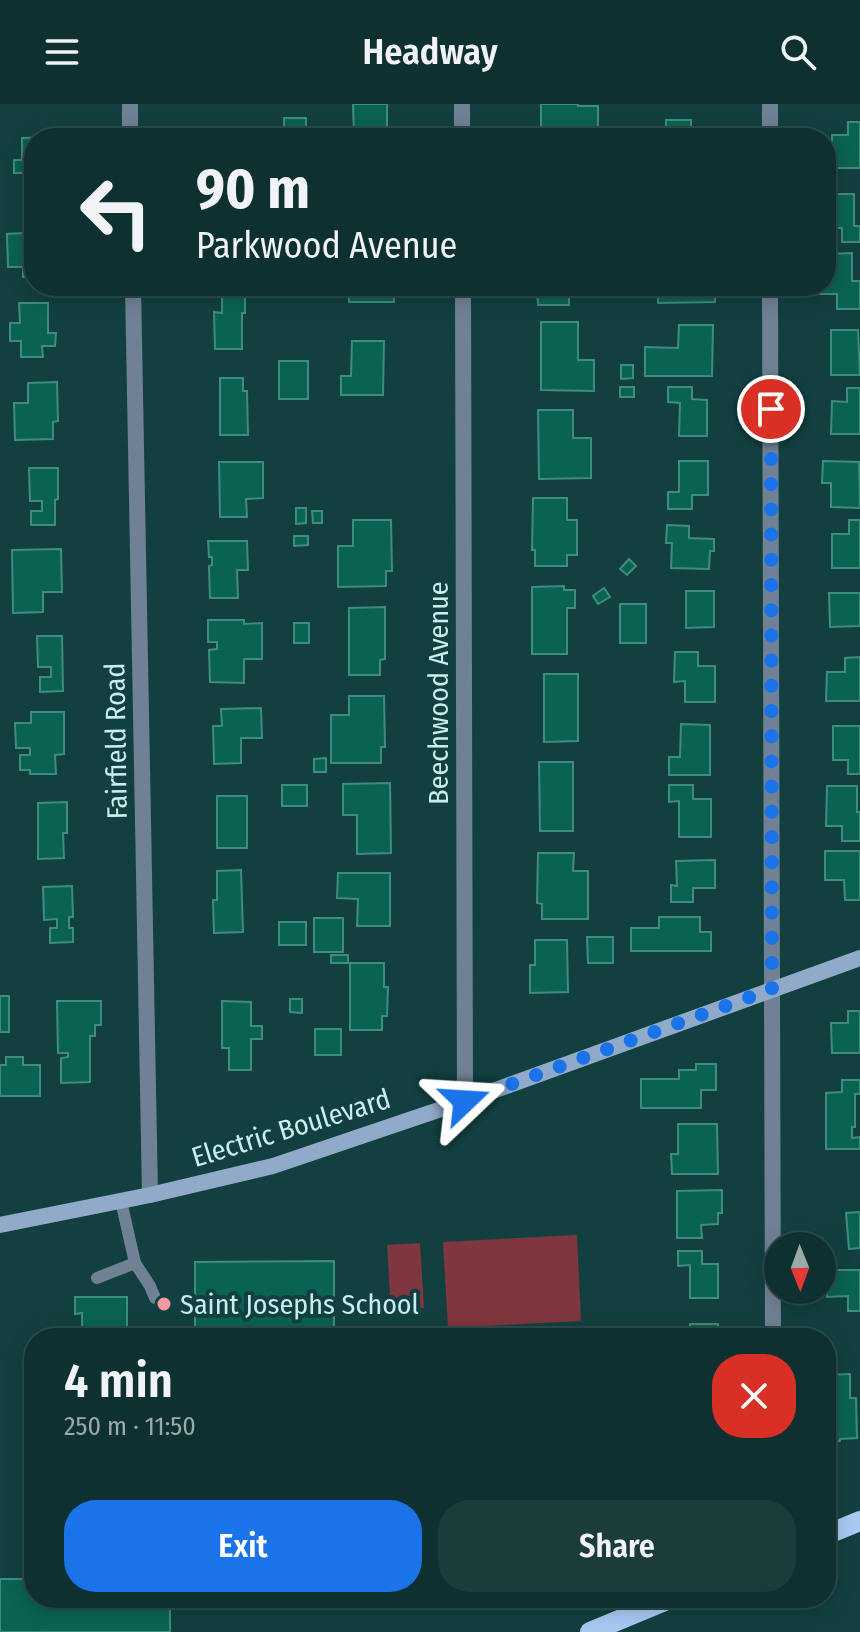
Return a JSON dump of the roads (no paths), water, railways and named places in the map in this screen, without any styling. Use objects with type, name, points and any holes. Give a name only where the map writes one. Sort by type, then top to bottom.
[{"type":"main road","points":[[836,1531],[860,1521]]},
{"type":"main road","points":[[590,1632],[648,1608]]},
{"type":"street","points":[[130,104],[130,128]]},
{"type":"street","points":[[462,104],[462,128]]},
{"type":"street","points":[[770,104],[770,128]]},
{"type":"street","name":"Fairfield Road","points":[[133,296],[150,1195]]},
{"type":"street","name":"Beechwood Avenue","points":[[463,296],[465,1101]]},
{"type":"street","points":[[770,296],[773,1328]]},
{"type":"street","name":"Electric Boulevard","points":[[0,1225],[273,1166],[465,1101],[860,958]]},
{"type":"lane","points":[[121,1201],[135,1263],[155,1298]]},
{"type":"lane","points":[[97,1278],[135,1263]]},
{"type":"place","name":"Saint Josephs School","points":[[164,1304]]}]
